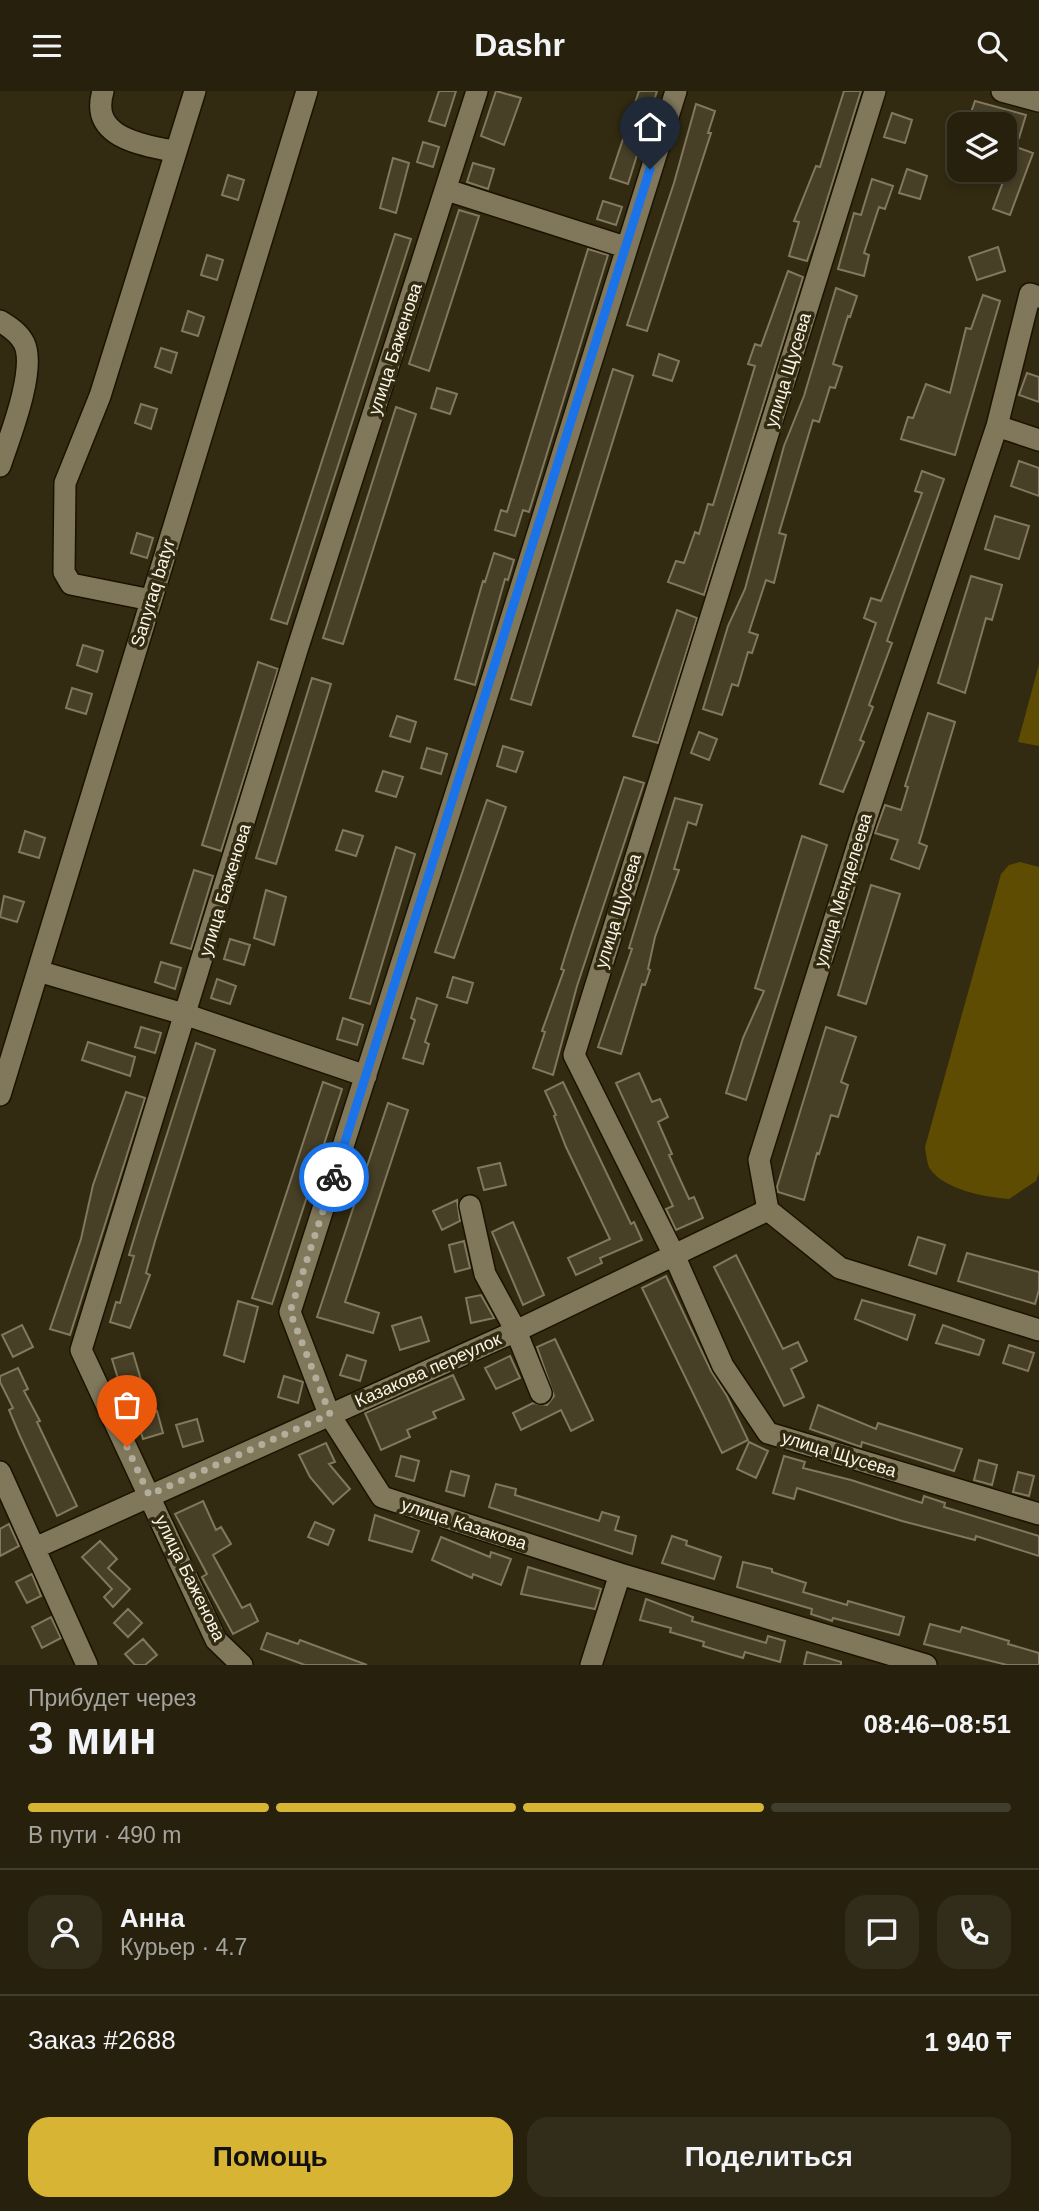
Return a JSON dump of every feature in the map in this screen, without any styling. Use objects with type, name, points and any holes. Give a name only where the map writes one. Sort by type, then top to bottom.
[{"type":"street","points":[[103,91],[99,104],[106,123],[119,137],[176,152]]},
{"type":"street","points":[[151,600],[71,584],[67,579],[64,565],[65,483],[100,396],[195,91]]},
{"type":"street","name":"Sanyraq batyr","points":[[0,1095],[307,91]]},
{"type":"street","name":"улица Баженова","points":[[242,1665],[216,1640],[81,1350],[187,1015],[297,650],[477,91]]},
{"type":"street","name":"улица Казакова","points":[[676,91],[290,1312],[330,1414],[382,1497],[620,1574],[926,1665]]},
{"type":"street","name":"улица Щусева","points":[[875,91],[573,1055],[674,1255],[723,1366],[768,1433],[1039,1514]]},
{"type":"street","points":[[1002,91],[1039,101]]},
{"type":"street","points":[[447,190],[625,247]]},
{"type":"street","name":"улица Менделеева","points":[[768,1210],[759,1160],[865,822],[997,426],[1030,294],[1039,297]]},
{"type":"street","points":[[0,321],[15,330],[25,345],[26,359],[24,393],[0,466]]},
{"type":"street","points":[[997,426],[1039,440]]},
{"type":"street","points":[[38,971],[187,1015],[366,1076]]},
{"type":"street","name":"Казакова переулок","points":[[470,1206],[485,1273],[516,1331],[541,1393]]},
{"type":"street","points":[[768,1210],[841,1268],[1039,1330]]},
{"type":"street","name":"Казакова переулок","points":[[35,1548],[516,1331],[768,1210]]},
{"type":"street","points":[[0,1472],[87,1665]]},
{"type":"street","points":[[591,1665],[620,1574]]},
{"type":"shaded area","points":[[1039,664],[1039,746],[1018,742]]},
{"type":"shaded area","points":[[1020,862],[1039,867],[1039,1173],[1036,1181],[1009,1199],[977,1194],[945,1182],[930,1169],[925,1147],[1001,874],[1009,865]]},
{"type":"building","points":[[439,91],[456,91],[445,126],[429,121]]},
{"type":"building","points":[[496,91],[521,98],[504,145],[481,136]]},
{"type":"building","points":[[639,91],[657,91],[628,184],[610,178]]},
{"type":"building","points":[[844,91],[861,91],[807,261],[789,256],[799,222],[794,221],[816,166],[820,167]]},
{"type":"building","points":[[975,101],[1015,112],[971,112]]},
{"type":"building","points":[[696,104],[715,111],[708,133],[711,133],[647,331],[627,325],[674,183]]},
{"type":"building","points":[[892,113],[912,120],[905,143],[884,137]]},
{"type":"building","points":[[1017,113],[1026,115],[1017,137]]},
{"type":"building","points":[[423,142],[439,147],[433,167],[417,162]]},
{"type":"building","points":[[1017,147],[1033,153],[1010,215],[993,209],[1003,182],[1017,182]]},
{"type":"building","points":[[393,158],[409,163],[396,213],[380,208]]},
{"type":"building","points":[[473,163],[494,169],[488,189],[467,182]]},
{"type":"building","points":[[907,169],[927,176],[920,199],[899,193]]},
{"type":"building","points":[[228,175],[244,180],[238,200],[222,195]]},
{"type":"building","points":[[872,179],[893,186],[885,209],[879,207],[864,253],[869,255],[864,276],[838,269],[854,213],[861,215]]},
{"type":"building","points":[[603,201],[622,207],[616,225],[597,219]]},
{"type":"building","points":[[459,210],[479,216],[429,371],[409,364]]},
{"type":"building","points":[[395,234],[411,239],[287,624],[271,619]]},
{"type":"building","points":[[998,247],[1005,271],[977,280],[969,257]]},
{"type":"building","points":[[588,249],[608,255],[529,512],[523,510],[515,536],[495,530],[501,510],[507,512]]},
{"type":"building","points":[[207,255],[223,260],[217,280],[201,275]]},
{"type":"building","points":[[788,271],[803,277],[704,595],[668,582],[676,561],[684,563],[695,532],[699,534],[708,504],[713,505],[755,366],[748,364],[755,344],[761,346]]},
{"type":"building","points":[[836,288],[857,296],[833,364],[842,367],[835,388],[830,387],[819,422],[813,420],[779,533],[786,535],[774,583],[766,580],[749,632],[758,635],[752,653],[748,652],[738,686],[732,684],[722,715],[703,709],[728,626],[745,589],[784,446],[804,396]]},
{"type":"building","points":[[983,295],[1000,301],[955,455],[901,439],[908,417],[913,418],[926,384],[950,393],[966,328],[971,329]]},
{"type":"building","points":[[188,311],[204,317],[198,336],[182,331]]},
{"type":"building","points":[[161,348],[177,353],[171,373],[155,367]]},
{"type":"building","points":[[659,354],[679,361],[672,381],[653,375]]},
{"type":"building","points":[[613,369],[633,376],[531,705],[511,699]]},
{"type":"building","points":[[1027,373],[1039,377],[1039,402],[1019,395]]},
{"type":"building","points":[[437,388],[457,394],[450,414],[431,408]]},
{"type":"building","points":[[141,404],[157,409],[151,429],[135,423]]},
{"type":"building","points":[[396,407],[416,414],[343,644],[323,638]]},
{"type":"building","points":[[1019,461],[1039,468],[1039,496],[1011,486]]},
{"type":"building","points":[[922,471],[944,479],[887,641],[892,643],[869,705],[873,707],[860,740],[864,742],[843,792],[820,784],[876,623],[864,618],[871,598],[881,601],[922,493],[915,491]]},
{"type":"building","points":[[995,516],[1029,526],[1019,559],[985,549]]},
{"type":"building","points":[[137,533],[153,538],[147,558],[131,553]]},
{"type":"building","points":[[494,553],[514,560],[508,580],[505,579],[475,685],[455,679],[483,581],[485,582]]},
{"type":"building","points":[[971,576],[1002,585],[992,620],[986,618],[965,693],[938,683]]},
{"type":"building","points":[[677,610],[697,618],[658,743],[633,736]]},
{"type":"building","points":[[83,645],[103,651],[97,672],[77,665]]},
{"type":"building","points":[[258,662],[278,669],[221,851],[202,845]]},
{"type":"building","points":[[312,678],[331,684],[276,864],[256,858]]},
{"type":"building","points":[[72,688],[92,694],[86,714],[66,708]]},
{"type":"building","points":[[928,713],[955,722],[919,843],[927,846],[919,869],[891,859],[898,840],[875,833],[885,805],[901,810],[908,787],[905,786]]},
{"type":"building","points":[[397,716],[416,722],[410,742],[390,736]]},
{"type":"building","points":[[699,732],[717,739],[709,760],[691,753]]},
{"type":"building","points":[[503,746],[523,752],[516,772],[497,766]]},
{"type":"building","points":[[427,748],[447,754],[441,774],[421,768]]},
{"type":"building","points":[[383,771],[403,777],[396,797],[376,791]]},
{"type":"building","points":[[624,777],[644,783],[577,986],[553,1075],[533,1068],[545,1032],[542,1031],[564,970],[561,969]]},
{"type":"building","points":[[675,798],[702,805],[696,825],[688,822],[674,869],[679,870],[655,937],[648,969],[650,970],[645,985],[642,984],[621,1054],[598,1047],[632,949],[629,948]]},
{"type":"building","points":[[487,800],[506,807],[454,958],[435,952]]},
{"type":"building","points":[[343,830],[363,836],[356,856],[336,850]]},
{"type":"building","points":[[25,831],[45,838],[39,858],[19,852]]},
{"type":"building","points":[[802,836],[827,845],[746,1100],[726,1093],[743,1038],[764,991],[755,988]]},
{"type":"building","points":[[396,847],[415,854],[370,1004],[350,998]]},
{"type":"building","points":[[194,870],[213,876],[191,949],[171,943]]},
{"type":"building","points":[[871,885],[900,894],[866,1004],[838,995]]},
{"type":"building","points":[[266,890],[286,897],[274,945],[254,938]]},
{"type":"building","points":[[4,896],[24,902],[17,922],[0,917]]},
{"type":"building","points":[[230,939],[250,945],[244,965],[224,959]]},
{"type":"building","points":[[161,962],[181,968],[175,989],[155,982]]},
{"type":"building","points":[[453,977],[473,983],[467,1003],[447,997]]},
{"type":"building","points":[[217,979],[236,986],[230,1004],[211,998]]},
{"type":"building","points":[[417,998],[437,1005],[425,1042],[429,1044],[423,1064],[403,1058],[415,1020],[411,1018]]},
{"type":"building","points":[[343,1018],[363,1025],[357,1045],[337,1039]]},
{"type":"building","points":[[141,1027],[161,1033],[155,1053],[135,1047]]},
{"type":"building","points":[[826,1027],[856,1037],[841,1082],[848,1085],[838,1117],[831,1115],[804,1200],[778,1192],[777,1187]]},
{"type":"building","points":[[88,1042],[135,1057],[130,1076],[82,1060]]},
{"type":"building","points":[[196,1043],[215,1050],[155,1241],[146,1273],[150,1275],[130,1328],[110,1322],[116,1302],[120,1303],[134,1256],[129,1255]]},
{"type":"building","points":[[639,1073],[652,1102],[660,1099],[668,1117],[658,1122],[672,1154],[669,1155],[689,1199],[694,1197],[703,1218],[676,1230],[666,1209],[673,1206],[616,1083]]},
{"type":"building","points":[[323,1082],[342,1089],[272,1304],[252,1298]]},
{"type":"building","points":[[563,1082],[631,1224],[634,1222],[642,1240],[600,1258],[602,1263],[576,1275],[568,1258],[610,1239],[566,1147],[545,1091]]},
{"type":"building","points":[[126,1092],[145,1098],[70,1335],[50,1329],[81,1239],[93,1185]]},
{"type":"building","points":[[388,1103],[408,1110],[345,1302],[379,1313],[373,1333],[317,1317]]},
{"type":"building","points":[[500,1163],[506,1185],[484,1190],[478,1168]]},
{"type":"building","points":[[457,1200],[460,1221],[442,1230],[433,1211]]},
{"type":"building","points":[[513,1222],[544,1295],[523,1305],[492,1232]]},
{"type":"building","points":[[918,1237],[945,1245],[936,1274],[909,1265]]},
{"type":"building","points":[[464,1241],[470,1268],[455,1272],[449,1245]]},
{"type":"building","points":[[967,1253],[1039,1272],[1039,1290],[1035,1304],[958,1281]]},
{"type":"building","points":[[736,1255],[783,1349],[798,1342],[807,1361],[791,1369],[804,1397],[784,1406],[714,1267]]},
{"type":"building","points":[[666,1276],[711,1371],[727,1396],[748,1440],[722,1453],[642,1288]]},
{"type":"building","points":[[481,1295],[494,1318],[471,1323],[466,1298]]},
{"type":"building","points":[[862,1300],[915,1315],[907,1340],[855,1319]]},
{"type":"building","points":[[238,1301],[258,1307],[244,1362],[224,1355]]},
{"type":"building","points":[[421,1317],[429,1341],[400,1350],[392,1326]]},
{"type":"building","points":[[22,1325],[33,1347],[13,1357],[2,1335]]},
{"type":"building","points":[[943,1325],[984,1340],[979,1355],[936,1343]]},
{"type":"building","points":[[555,1339],[593,1420],[571,1431],[561,1410],[521,1430],[513,1413],[533,1403],[547,1405],[554,1396],[537,1347]]},
{"type":"building","points":[[1009,1345],[1034,1353],[1028,1371],[1003,1363]]},
{"type":"building","points":[[133,1353],[151,1413],[157,1411],[163,1433],[143,1439],[134,1409],[128,1411],[112,1359]]},
{"type":"building","points":[[347,1355],[366,1361],[360,1381],[340,1375]]},
{"type":"building","points":[[510,1356],[520,1378],[496,1389],[485,1368]]},
{"type":"building","points":[[18,1368],[28,1389],[24,1391],[40,1421],[37,1422],[77,1506],[57,1516],[20,1436],[9,1410],[13,1408],[0,1382],[0,1376]]},
{"type":"building","points":[[453,1375],[464,1399],[433,1412],[436,1418],[407,1430],[410,1437],[381,1450],[365,1413]]},
{"type":"building","points":[[284,1376],[303,1382],[298,1403],[278,1397]]},
{"type":"building","points":[[818,1405],[876,1429],[878,1423],[962,1449],[954,1471],[862,1442],[861,1447],[810,1429]]},
{"type":"building","points":[[197,1419],[203,1441],[183,1447],[176,1425]]},
{"type":"building","points":[[749,1442],[768,1451],[756,1478],[737,1469]]},
{"type":"building","points":[[326,1443],[335,1462],[329,1464],[350,1489],[333,1504],[310,1477],[299,1455]]},
{"type":"building","points":[[401,1456],[419,1461],[414,1481],[396,1476]]},
{"type":"building","points":[[784,1456],[805,1462],[803,1468],[922,1503],[924,1496],[945,1503],[944,1507],[1039,1536],[1039,1556],[976,1536],[975,1540],[902,1521],[797,1488],[794,1499],[773,1493]]},
{"type":"building","points":[[979,1460],[997,1465],[992,1485],[974,1480]]},
{"type":"building","points":[[451,1471],[469,1476],[464,1496],[446,1491]]},
{"type":"building","points":[[1018,1472],[1034,1476],[1029,1496],[1013,1492]]},
{"type":"building","points":[[496,1484],[516,1489],[515,1495],[599,1521],[602,1512],[619,1517],[615,1530],[636,1536],[632,1554],[489,1507]]},
{"type":"building","points":[[203,1501],[216,1530],[221,1527],[231,1544],[213,1555],[242,1608],[250,1604],[258,1621],[233,1634],[202,1577],[207,1574],[175,1514]]},
{"type":"building","points":[[375,1515],[419,1531],[412,1552],[369,1540]]},
{"type":"building","points":[[315,1522],[334,1530],[328,1545],[308,1537]]},
{"type":"building","points":[[9,1524],[19,1546],[0,1556],[0,1529]]},
{"type":"building","points":[[672,1536],[687,1541],[686,1545],[721,1557],[714,1579],[662,1563]]},
{"type":"building","points":[[441,1537],[490,1557],[491,1552],[511,1559],[501,1585],[473,1574],[472,1578],[432,1560]]},
{"type":"building","points":[[100,1541],[117,1559],[108,1568],[130,1589],[113,1607],[104,1597],[112,1589],[82,1557]]},
{"type":"building","points":[[743,1562],[772,1569],[772,1572],[806,1583],[803,1592],[904,1617],[899,1635],[833,1618],[832,1621],[811,1614],[812,1609],[737,1587]]},
{"type":"building","points":[[528,1567],[601,1589],[595,1609],[521,1594]]},
{"type":"building","points":[[32,1574],[41,1596],[27,1603],[16,1582]]},
{"type":"building","points":[[646,1599],[693,1617],[692,1621],[725,1631],[766,1643],[768,1636],[785,1641],[780,1662],[745,1652],[743,1658],[726,1653],[703,1646],[704,1642],[670,1632],[671,1628],[640,1620]]},
{"type":"building","points":[[128,1609],[142,1623],[128,1637],[114,1623]]},
{"type":"building","points":[[51,1617],[61,1638],[42,1648],[32,1627]]},
{"type":"building","points":[[930,1624],[960,1632],[962,1627],[1009,1641],[1008,1644],[1039,1653],[1039,1665],[1007,1665],[924,1644]]},
{"type":"building","points":[[267,1633],[298,1644],[300,1640],[367,1665],[305,1665],[261,1649]]},
{"type":"building","points":[[143,1639],[157,1655],[145,1665],[135,1665],[125,1654]]},
{"type":"building","points":[[807,1652],[841,1662],[841,1665],[804,1665]]},
{"type":"way so far","points":[[127,1447],[149,1495],[330,1414],[290,1312],[334,1177]]},
{"type":"route","points":[[334,1177],[650,169]]}]
